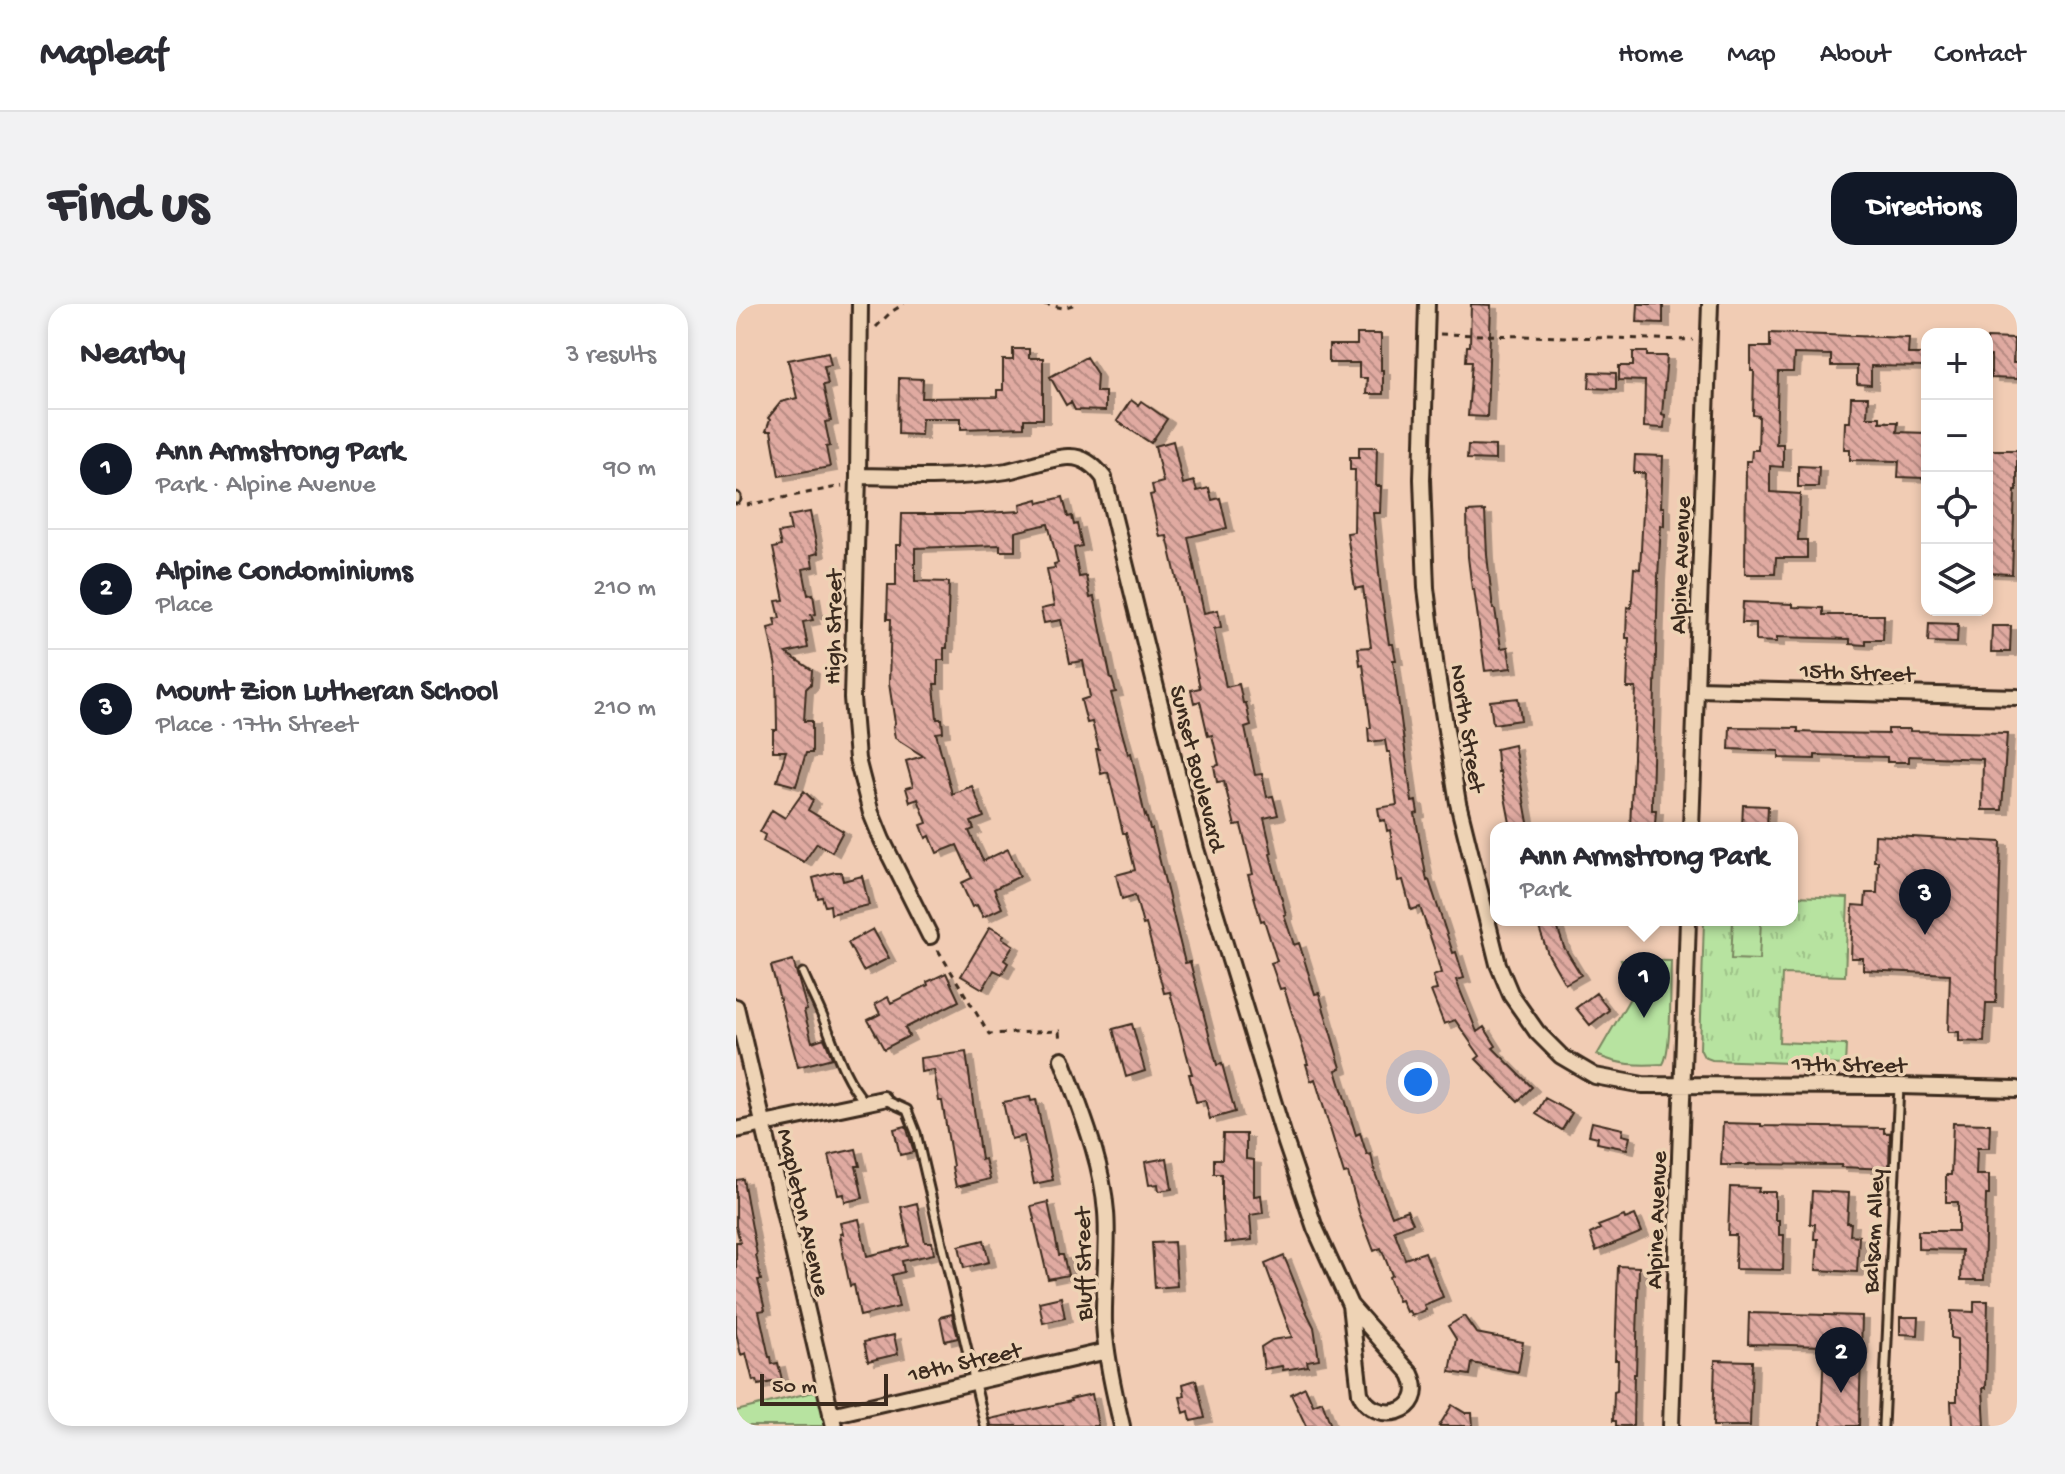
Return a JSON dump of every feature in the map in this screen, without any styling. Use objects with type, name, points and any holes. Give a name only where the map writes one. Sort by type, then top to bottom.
[{"type":"street","name":"High Street","points":[[860,304],[852,698],[857,759],[876,826],[930,936]]},
{"type":"street","name":"North Street","points":[[1427,304],[1422,479],[1426,588],[1458,803],[1498,964],[1511,995],[1537,1032],[1561,1056],[1595,1076],[1643,1085],[1681,1085]]},
{"type":"street","name":"Alpine Avenue","points":[[1691,822],[1710,304]]},
{"type":"street","name":"Sunset Boulevard","points":[[858,481],[1006,471],[1069,457],[1083,459],[1104,478],[1196,849],[1286,1143],[1315,1228],[1350,1305],[1411,1374],[1415,1391],[1413,1401],[1401,1414],[1392,1417],[1375,1414],[1362,1401],[1350,1305]]},
{"type":"street","name":"15th Street","points":[[1696,689],[2017,697]]},
{"type":"street","name":"Alpine Avenue","points":[[1671,1426],[1688,926]]},
{"type":"street","name":"Mapleton Avenue","points":[[736,1007],[833,1420]]},
{"type":"street","name":"Bluff Street","points":[[1062,1059],[1097,1156],[1106,1212],[1104,1322],[1113,1390],[1122,1426]]},
{"type":"street","name":"17th Street","points":[[1681,1085],[2017,1089]]},
{"type":"street","points":[[736,1130],[883,1099]]},
{"type":"street","name":"18th Street","points":[[833,1420],[1107,1351]]},
{"type":"lane","points":[[803,973],[845,1076],[865,1103]]},
{"type":"lane","name":"Balsam Alley","points":[[1883,1426],[1899,1086]]},
{"type":"lane","points":[[883,1099],[907,1110],[916,1133],[985,1426]]},
{"type":"path","points":[[860,337],[904,304]]},
{"type":"path","points":[[1044,304],[1063,308],[1076,304]]},
{"type":"path","points":[[1426,334],[1709,341]]},
{"type":"path","points":[[736,498],[748,506],[858,481]]},
{"type":"path","points":[[930,936],[989,1034],[1059,1031],[1062,1059]]},
{"type":"green space","points":[[1798,896],[1848,898],[1845,976],[1782,974],[1779,1042],[1846,1045],[1845,1065],[1712,1060],[1704,1057],[1700,1049],[1704,926],[1798,926]]},
{"type":"green space","points":[[1733,926],[1761,926],[1759,960],[1731,959]]},
{"type":"green space","points":[[1621,960],[1671,961],[1669,1031],[1663,1064],[1629,1064],[1597,1055],[1633,993]]},
{"type":"green space","points":[[825,1389],[834,1426],[736,1426],[736,1411]]},
{"type":"building","points":[[1471,304],[1491,305],[1487,417],[1468,416],[1472,361],[1466,361],[1467,346],[1470,346]]},
{"type":"building","points":[[1638,304],[1663,304],[1663,323],[1637,322]]},
{"type":"building","points":[[1770,333],[1909,338],[1908,354],[1921,354],[1921,367],[1871,366],[1871,385],[1857,384],[1857,366],[1831,366],[1831,355],[1794,354],[1793,372],[1778,372],[1776,444],[1783,444],[1783,467],[1770,466],[1770,492],[1800,494],[1798,540],[1807,540],[1807,558],[1776,558],[1775,574],[1745,574],[1746,461],[1751,461],[1752,450],[1758,450],[1759,416],[1753,415],[1751,347],[1770,347]]},
{"type":"building","points":[[1357,334],[1381,334],[1383,394],[1366,394],[1367,378],[1359,378],[1359,363],[1329,363],[1329,345],[1357,345]]},
{"type":"building","points":[[1993,338],[2014,339],[2013,363],[2017,363],[2017,379],[1993,378]]},
{"type":"building","points":[[1013,349],[1029,349],[1029,358],[1043,358],[1043,419],[1024,419],[1024,427],[961,429],[961,418],[922,418],[921,435],[898,434],[899,378],[923,379],[922,398],[997,397],[997,390],[1003,390],[1003,360],[1013,360]]},
{"type":"building","points":[[828,352],[831,365],[824,366],[828,384],[823,385],[831,421],[825,422],[830,467],[779,476],[771,431],[766,431],[768,418],[781,402],[797,398],[788,360]]},
{"type":"building","points":[[1633,352],[1667,356],[1662,414],[1665,415],[1664,428],[1644,427],[1645,381],[1619,380],[1619,366],[1633,366]]},
{"type":"building","points":[[1086,357],[1097,374],[1096,392],[1105,392],[1105,411],[1075,410],[1071,402],[1066,405],[1050,377]]},
{"type":"building","points":[[1590,372],[1616,373],[1616,389],[1589,388]]},
{"type":"building","points":[[1851,397],[1868,397],[1867,417],[1880,417],[1880,422],[1898,422],[1897,432],[1921,433],[1921,478],[1898,477],[1899,461],[1850,460],[1850,449],[1844,449],[1845,422],[1850,422]]},
{"type":"building","points":[[1131,400],[1138,405],[1141,401],[1167,419],[1151,443],[1117,421]]},
{"type":"building","points":[[1173,441],[1183,484],[1194,481],[1197,491],[1209,488],[1212,500],[1220,498],[1227,528],[1188,537],[1204,613],[1218,610],[1221,627],[1214,629],[1226,687],[1239,684],[1251,726],[1245,728],[1255,775],[1262,774],[1267,797],[1273,796],[1278,815],[1264,818],[1284,915],[1294,945],[1299,943],[1315,994],[1319,993],[1341,1068],[1336,1070],[1356,1135],[1360,1133],[1367,1155],[1371,1154],[1392,1216],[1407,1210],[1413,1223],[1394,1230],[1405,1259],[1425,1252],[1443,1297],[1424,1305],[1426,1310],[1411,1316],[1401,1300],[1398,1301],[1381,1248],[1374,1251],[1348,1173],[1344,1174],[1315,1079],[1311,1081],[1284,988],[1280,989],[1271,963],[1277,961],[1248,875],[1253,874],[1241,825],[1235,826],[1224,781],[1217,782],[1214,766],[1219,765],[1212,735],[1208,736],[1200,701],[1194,703],[1191,690],[1200,688],[1182,602],[1167,536],[1160,537],[1150,495],[1154,494],[1152,485],[1163,482],[1155,446]]},
{"type":"building","points":[[1468,445],[1495,446],[1495,460],[1467,459]]},
{"type":"building","points":[[1359,447],[1377,447],[1376,486],[1381,486],[1380,513],[1373,513],[1381,592],[1389,644],[1393,644],[1396,660],[1393,660],[1412,802],[1416,801],[1418,813],[1415,814],[1427,881],[1453,953],[1456,952],[1464,978],[1456,980],[1477,1032],[1484,1027],[1496,1046],[1493,1048],[1532,1087],[1518,1101],[1476,1059],[1480,1056],[1455,1020],[1444,1024],[1431,991],[1437,990],[1433,976],[1441,973],[1434,948],[1420,907],[1411,910],[1403,880],[1398,881],[1390,830],[1387,831],[1385,820],[1380,821],[1378,808],[1397,805],[1390,752],[1387,752],[1385,740],[1369,742],[1368,728],[1371,728],[1358,648],[1371,647],[1363,587],[1355,589],[1347,533],[1354,532],[1355,470],[1350,470],[1350,457],[1359,457]]},
{"type":"building","points":[[1993,450],[2017,450],[2012,574],[1993,573]]},
{"type":"building","points":[[1635,455],[1663,456],[1661,507],[1664,507],[1664,526],[1661,525],[1658,577],[1652,800],[1652,810],[1656,810],[1655,822],[1630,822],[1636,688],[1627,688],[1627,607],[1631,608],[1634,568],[1640,569],[1645,473],[1634,473]]},
{"type":"building","points":[[1798,466],[1819,467],[1818,487],[1798,487]]},
{"type":"building","points":[[1063,497],[1068,517],[1072,516],[1074,525],[1077,524],[1082,546],[1074,548],[1079,577],[1086,576],[1090,598],[1094,597],[1116,692],[1111,693],[1128,754],[1131,753],[1145,816],[1152,829],[1185,963],[1190,962],[1217,1065],[1222,1064],[1235,1112],[1210,1119],[1205,1100],[1196,1102],[1189,1074],[1192,1074],[1170,992],[1164,993],[1135,895],[1122,899],[1116,875],[1135,870],[1108,772],[1101,774],[1092,722],[1087,723],[1081,700],[1090,697],[1083,661],[1070,663],[1061,620],[1044,623],[1041,609],[1054,606],[1047,569],[1055,568],[1054,564],[1058,563],[1048,524],[1015,532],[1015,551],[1000,551],[1000,545],[915,548],[915,581],[949,582],[947,648],[944,648],[944,660],[938,660],[938,684],[934,684],[937,719],[942,719],[943,732],[936,733],[952,794],[972,786],[984,817],[971,822],[974,829],[969,831],[983,861],[1008,849],[1020,876],[994,889],[1002,908],[983,917],[977,905],[972,907],[961,883],[972,878],[957,845],[937,853],[921,825],[927,823],[918,799],[910,802],[906,788],[913,786],[906,761],[923,756],[895,738],[889,683],[891,619],[887,619],[888,585],[896,585],[896,545],[901,545],[902,514],[1021,511],[1020,504]]},
{"type":"building","points":[[1485,511],[1493,609],[1501,648],[1508,647],[1511,668],[1485,671],[1468,557],[1467,512]]},
{"type":"building","points":[[810,512],[818,553],[811,555],[813,567],[803,569],[808,595],[813,594],[816,614],[811,615],[813,620],[803,622],[808,648],[786,653],[812,670],[811,684],[806,689],[804,721],[812,721],[812,753],[806,753],[796,786],[777,781],[786,751],[773,751],[773,730],[777,730],[776,667],[768,628],[776,626],[774,619],[780,618],[776,601],[784,600],[773,548],[781,546],[778,533],[791,531],[788,516]]},
{"type":"building","points":[[1743,602],[1823,608],[1823,615],[1884,615],[1883,640],[1866,640],[1866,645],[1850,644],[1850,639],[1777,637],[1777,642],[1756,641],[1756,623],[1742,623]]},
{"type":"building","points":[[1929,623],[1958,624],[1957,643],[1928,642]]},
{"type":"building","points":[[1992,626],[2011,626],[2010,652],[1991,652]]},
{"type":"building","points":[[1518,698],[1521,720],[1493,724],[1490,701]]},
{"type":"building","points":[[1730,727],[1798,728],[1798,732],[1826,733],[1888,734],[1888,729],[1910,729],[2007,733],[2002,810],[1982,810],[1983,759],[1909,756],[1909,762],[1887,762],[1887,757],[1815,755],[1815,759],[1779,758],[1779,751],[1729,749]]},
{"type":"building","points":[[1514,745],[1528,822],[1510,822],[1496,749]]},
{"type":"building","points":[[804,791],[813,800],[808,810],[843,831],[832,852],[817,843],[804,862],[763,841],[765,835],[760,832],[772,810],[785,818]]},
{"type":"building","points":[[1743,805],[1768,806],[1767,822],[1742,822]]},
{"type":"building","points":[[1875,835],[2001,842],[1996,1003],[1986,1003],[1984,1042],[1959,1041],[1959,1032],[1948,1032],[1950,974],[1863,970],[1863,958],[1851,958],[1853,905],[1865,906],[1866,893],[1877,893]]},
{"type":"building","points":[[841,872],[843,881],[862,876],[869,905],[831,914],[830,905],[825,906],[822,897],[818,898],[813,878]]},
{"type":"building","points":[[1538,926],[1557,926],[1564,947],[1581,975],[1565,984],[1548,954]]},
{"type":"building","points":[[990,927],[1013,945],[1004,960],[1008,963],[1002,974],[994,970],[983,989],[961,976]]},
{"type":"building","points":[[873,929],[889,958],[863,971],[848,943]]},
{"type":"building","points":[[793,960],[812,1042],[824,1038],[832,1058],[798,1067],[771,966]]},
{"type":"building","points":[[946,973],[959,1001],[905,1028],[909,1036],[884,1049],[868,1020],[880,1014],[875,1004],[888,997],[891,1003]]},
{"type":"building","points":[[1596,993],[1609,1010],[1590,1025],[1576,1008]]},
{"type":"building","points":[[1132,1024],[1145,1071],[1126,1077],[1113,1029]]},
{"type":"building","points":[[966,1052],[981,1160],[985,1159],[990,1179],[956,1187],[934,1070],[921,1072],[920,1058]]},
{"type":"building","points":[[1030,1097],[1031,1101],[1036,1100],[1053,1180],[1034,1184],[1024,1136],[1011,1139],[1003,1102]]},
{"type":"building","points":[[1545,1098],[1572,1113],[1562,1130],[1536,1114]]},
{"type":"building","points":[[1592,1122],[1623,1129],[1622,1135],[1630,1137],[1627,1149],[1597,1143],[1598,1137],[1589,1135]]},
{"type":"building","points":[[1723,1123],[1884,1128],[1884,1133],[1890,1133],[1889,1169],[1842,1165],[1721,1165]]},
{"type":"building","points":[[1953,1123],[1990,1124],[1989,1148],[1977,1148],[1976,1175],[1989,1175],[1984,1280],[1961,1280],[1962,1250],[1918,1249],[1918,1231],[1958,1231],[1958,1202],[1946,1202],[1946,1175],[1951,1175]]},
{"type":"building","points":[[906,1126],[914,1152],[900,1155],[894,1129]]},
{"type":"building","points":[[1223,1134],[1246,1134],[1246,1159],[1254,1160],[1254,1196],[1261,1195],[1263,1213],[1250,1215],[1252,1240],[1225,1243],[1222,1174],[1214,1174],[1214,1159],[1222,1159]]},
{"type":"building","points":[[856,1149],[860,1166],[856,1166],[863,1198],[845,1202],[844,1194],[838,1195],[829,1155]]},
{"type":"building","points":[[1167,1158],[1172,1189],[1159,1191],[1158,1184],[1149,1185],[1145,1162]]},
{"type":"building","points":[[743,1179],[765,1310],[759,1311],[769,1357],[772,1364],[778,1363],[782,1380],[758,1385],[757,1380],[753,1381],[746,1353],[741,1355],[736,1333],[736,1242],[740,1242],[736,1226],[736,1180]]},
{"type":"building","points":[[1730,1187],[1775,1192],[1775,1220],[1779,1220],[1779,1235],[1784,1235],[1783,1270],[1735,1269],[1736,1235],[1728,1235]]},
{"type":"building","points":[[1812,1191],[1849,1193],[1847,1223],[1851,1223],[1850,1235],[1859,1236],[1857,1272],[1816,1270],[1818,1239],[1814,1239],[1815,1224],[1810,1224]]},
{"type":"building","points":[[1048,1202],[1059,1255],[1063,1255],[1068,1275],[1048,1279],[1031,1206]]},
{"type":"building","points":[[917,1203],[925,1242],[932,1242],[934,1254],[902,1261],[904,1272],[892,1275],[899,1307],[860,1316],[854,1285],[850,1286],[840,1223],[859,1219],[867,1256],[909,1246],[901,1207]]},
{"type":"building","points":[[1635,1215],[1642,1232],[1596,1251],[1590,1234],[1600,1229],[1598,1226]]},
{"type":"building","points":[[984,1240],[989,1262],[964,1268],[959,1246]]},
{"type":"building","points":[[1174,1242],[1177,1286],[1155,1288],[1152,1243]]},
{"type":"building","points":[[1284,1256],[1314,1327],[1319,1359],[1307,1361],[1308,1366],[1264,1369],[1261,1347],[1272,1340],[1292,1337],[1265,1264]]},
{"type":"building","points":[[1618,1266],[1639,1267],[1633,1426],[1616,1426],[1616,1421],[1613,1421],[1618,1360],[1615,1360]]},
{"type":"building","points":[[1061,1297],[1065,1318],[1043,1323],[1039,1302]]},
{"type":"building","points":[[1974,1301],[1988,1301],[1986,1388],[1983,1388],[1985,1426],[1952,1426],[1951,1401],[1957,1401],[1957,1339],[1951,1338],[1951,1311],[1974,1312]]},
{"type":"building","points":[[1749,1313],[1862,1316],[1859,1426],[1821,1426],[1824,1346],[1748,1344]]},
{"type":"building","points":[[952,1314],[958,1338],[945,1341],[940,1317]]},
{"type":"building","points":[[1464,1316],[1476,1333],[1523,1342],[1518,1372],[1472,1363],[1470,1375],[1450,1372],[1456,1339],[1448,1326]]},
{"type":"building","points":[[1900,1317],[1919,1317],[1918,1335],[1900,1334]]},
{"type":"building","points":[[894,1335],[898,1354],[868,1361],[864,1342]]},
{"type":"building","points":[[1715,1360],[1752,1361],[1750,1426],[1713,1426]]},
{"type":"building","points":[[1196,1380],[1205,1418],[1191,1421],[1189,1411],[1184,1413],[1180,1397],[1185,1396],[1183,1384]]},
{"type":"building","points":[[1305,1387],[1313,1405],[1322,1401],[1331,1426],[1306,1426],[1291,1394]]},
{"type":"building","points":[[1092,1394],[1098,1426],[991,1426],[990,1419]]},
{"type":"building","points":[[1452,1405],[1465,1413],[1472,1413],[1473,1426],[1439,1426]]},
{"type":"place","name":"Mount Zion Lutheran School","points":[[1925,935]]},
{"type":"place","name":"Ann Armstrong Park","points":[[1644,1018]]},
{"type":"place","name":"Alpine Condominiums","points":[[1841,1393]]}]
